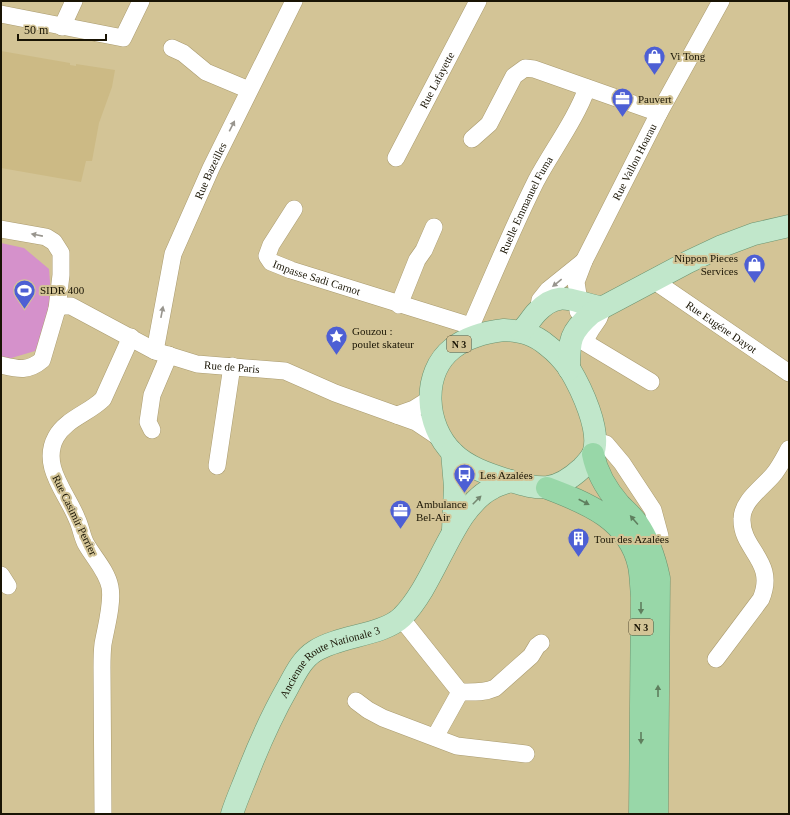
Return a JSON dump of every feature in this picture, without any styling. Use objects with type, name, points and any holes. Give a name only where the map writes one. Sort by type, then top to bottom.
[{"type":"highway","name":"N 3","points":[[594,447],[598,473],[607,488],[637,523],[653,554],[659,578],[657,814]]},
{"type":"highway","name":"N 3","points":[[547,488],[574,498],[592,507],[616,524],[634,551],[639,567],[642,597],[640,814]]},
{"type":"main road","points":[[573,333],[583,321],[601,307],[653,280],[722,246],[754,234],[789,226]]},
{"type":"main road","points":[[521,331],[538,312],[552,300],[566,297],[590,306],[601,307]]},
{"type":"main road","name":"N 3","points":[[473,331],[521,331],[535,337],[561,358],[569,369],[591,417],[594,447],[583,467],[560,484],[547,488],[529,486],[511,481],[472,466],[446,445],[432,413],[430,399],[431,385],[440,362],[453,348],[473,331]]},
{"type":"main road","name":"N 3","points":[[569,369],[570,344],[573,333]]},
{"type":"main road","name":"Ancienne Route Nationale 3","points":[[446,445],[455,487],[453,530]]},
{"type":"main road","name":"Ancienne Route Nationale 3","points":[[232,814],[262,738],[278,704],[296,671],[304,660],[314,651],[328,644],[378,630],[401,618],[414,603],[453,530],[479,497],[491,488],[511,481]]},
{"type":"street","points":[[62,27],[74,1]]},
{"type":"street","points":[[1,14],[123,38],[141,1]]},
{"type":"street","name":"Rue Bazeilles","points":[[152,430],[148,422],[152,395],[162,353],[169,253],[294,1]]},
{"type":"street","name":"Rue Lafayette","points":[[396,158],[478,1]]},
{"type":"street","name":"Rue Vallon Hoarau","points":[[573,333],[578,314],[579,301],[576,282],[584,261],[659,113],[721,1]]},
{"type":"street","points":[[172,48],[183,53],[206,72],[250,90]]},
{"type":"street","points":[[472,139],[489,124],[511,81],[519,71],[529,68],[659,113]]},
{"type":"street","name":"Ruelle Emmanuel Fuma","points":[[473,331],[523,206],[576,113],[587,88]]},
{"type":"street","name":"Impasse Sadi Carnot","points":[[294,209],[271,245],[267,256],[271,262],[290,270],[399,305],[473,331]]},
{"type":"street","points":[[399,305],[417,260],[424,250],[434,227]]},
{"type":"street","points":[[1,229],[46,237],[54,242],[61,253]]},
{"type":"street","points":[[1,365],[26,369],[36,365],[42,360],[64,307],[61,274],[63,232]]},
{"type":"street","name":"Rue Vallon Hoarau","points":[[538,312],[540,300],[548,290],[584,261]]},
{"type":"street","name":"Rue Eugéne Dayot","points":[[653,280],[789,373]]},
{"type":"street","name":"Rue de Paris","points":[[64,307],[131,337],[162,353],[197,364],[285,371],[334,393],[416,422],[446,445]]},
{"type":"street","points":[[601,307],[602,314],[586,338],[586,343],[651,382]]},
{"type":"street","name":"Rue Casimir Perrier","points":[[103,814],[102,668],[103,646],[110,605],[110,586],[107,577],[85,543],[77,518],[54,474],[51,462],[52,450],[56,437],[64,426],[98,404],[103,399],[131,337]]},
{"type":"street","points":[[217,466],[232,366]]},
{"type":"street","points":[[397,415],[414,409],[430,399]]},
{"type":"street","points":[[594,447],[606,444],[622,463],[653,510],[660,536]]},
{"type":"street","points":[[716,659],[761,599],[765,589],[766,579],[764,570],[745,534],[742,519],[744,510],[749,500],[774,474],[789,449]]},
{"type":"street","points":[[401,618],[460,692],[475,693],[489,691],[500,684],[531,656],[537,646],[541,643]]},
{"type":"street","points":[[435,737],[460,692]]},
{"type":"street","points":[[356,701],[368,710],[383,718],[457,746],[526,754]]},
{"type":"shaded area","points":[[1,51],[70,63],[70,65],[76,66],[76,64],[115,70],[112,87],[99,123],[92,161],[86,161],[81,182],[1,168]]},
{"type":"shaded area","name":"SIDR 400","points":[[1,243],[24,248],[49,269],[51,295],[45,326],[35,351],[8,359],[1,358]]},
{"type":"place","name":"Vi Tong","points":[[655,76]]},
{"type":"place","name":"Pauvert","points":[[623,118]]},
{"type":"place","name":"Nippon Pieces Services","points":[[754,284]]},
{"type":"place","name":"SIDR 400","points":[[24,310]]},
{"type":"place","name":"Gouzou : poulet skateur","points":[[337,356]]},
{"type":"place","name":"Les Azalées","points":[[465,494]]},
{"type":"place","name":"Ambulance Bel-Air","points":[[400,530]]},
{"type":"place","name":"Tour des Azalées","points":[[578,558]]}]
